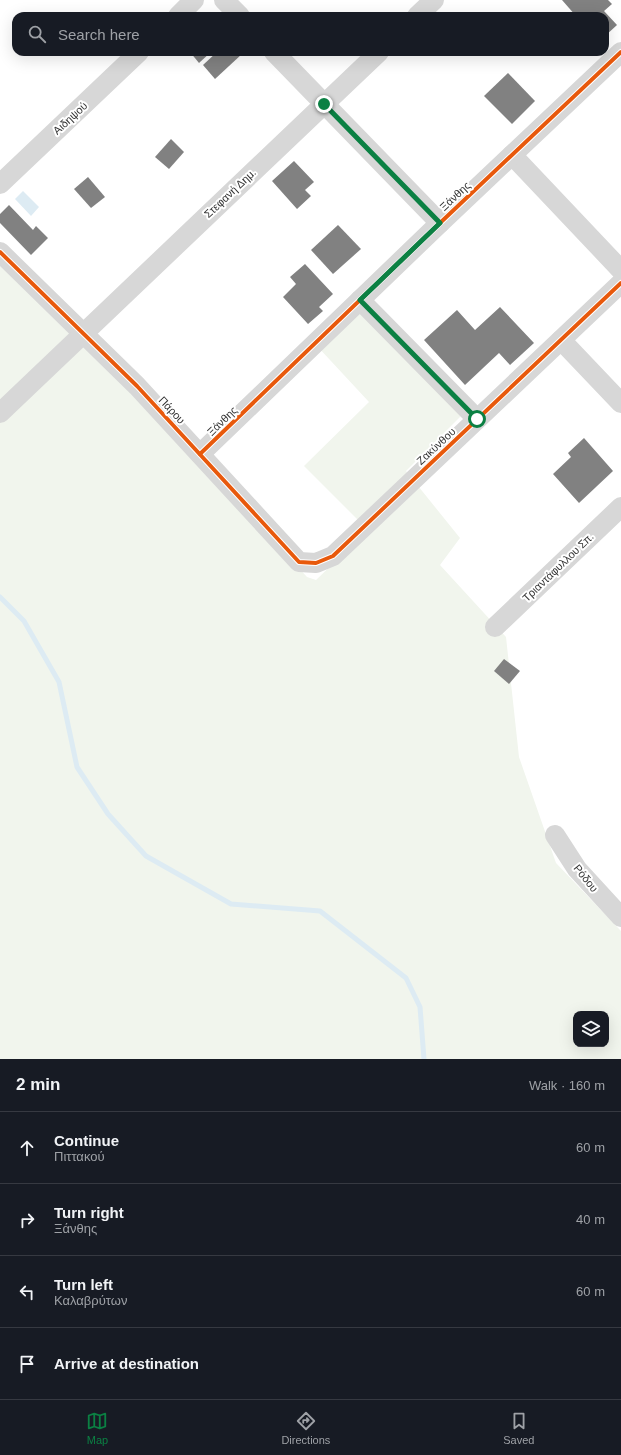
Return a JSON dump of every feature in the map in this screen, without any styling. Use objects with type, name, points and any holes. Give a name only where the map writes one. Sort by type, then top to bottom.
[{"type":"street","points":[[182,12],[194,0]]},
{"type":"street","points":[[224,0],[236,12]]},
{"type":"street","points":[[421,12],[434,0]]},
{"type":"street","name":"Ξάνθης","points":[[200,454],[440,223],[621,52]]},
{"type":"street","name":"Αιδηψού","points":[[0,184],[135,56]]},
{"type":"street","points":[[278,56],[440,223]]},
{"type":"street","name":"Στεφανή Δημ.","points":[[0,412],[375,56]]},
{"type":"street","points":[[512,155],[621,270]]},
{"type":"street","name":"Πάρου","points":[[0,252],[137,386],[299,562],[316,563],[333,556]]},
{"type":"street","name":"Ζακύνθου","points":[[333,556],[621,283]]},
{"type":"street","points":[[360,300],[477,419]]},
{"type":"street","points":[[561,340],[621,403]]},
{"type":"street","name":"Τριαντάφυλλου Σπ.","points":[[496,627],[621,507]]},
{"type":"street","name":"Ρόδου","points":[[555,835],[577,869],[621,917]]},
{"type":"shaded area","points":[[23,191],[39,207],[31,216],[15,199]]},
{"type":"shaded area","points":[[0,262],[140,395],[307,577],[316,580],[368,530],[304,466],[369,402],[317,346],[357,305],[463,414],[406,471],[460,538],[440,565],[506,637],[519,757],[556,863],[621,931],[621,1059],[0,1059]]},
{"type":"building","points":[[562,0],[608,0],[612,4],[604,11],[605,12],[572,12]]},
{"type":"building","points":[[609,16],[617,25],[609,32]]},
{"type":"building","points":[[193,56],[207,56],[199,63]]},
{"type":"building","points":[[213,56],[240,56],[215,79],[203,65]]},
{"type":"building","points":[[508,73],[535,101],[512,124],[484,96]]},
{"type":"building","points":[[171,139],[184,152],[169,169],[155,157]]},
{"type":"building","points":[[294,161],[314,182],[305,190],[311,196],[297,209],[272,181]]},
{"type":"building","points":[[88,177],[105,197],[91,208],[74,189]]},
{"type":"building","points":[[9,205],[33,230],[36,226],[48,238],[31,255],[0,223],[0,214]]},
{"type":"building","points":[[338,225],[361,249],[333,274],[311,250]]},
{"type":"building","points":[[305,264],[333,294],[319,307],[323,311],[308,324],[283,297],[296,284],[290,277]]},
{"type":"building","points":[[500,307],[534,343],[510,365],[499,353],[465,385],[424,340],[457,310],[475,330]]},
{"type":"building","points":[[584,438],[613,471],[579,503],[553,474],[571,457],[568,453]]},
{"type":"building","points":[[504,659],[520,671],[509,684],[494,671]]},
{"type":"waterway","points":[[0,597],[24,621],[59,682],[77,767],[108,814],[146,856],[231,904],[320,911],[406,978],[420,1007],[424,1059]]},
{"type":"cycle path","points":[[200,454],[440,223],[621,52]]},
{"type":"cycle path","points":[[0,252],[137,386],[299,562],[316,563],[333,556],[621,283]]},
{"type":"route","points":[[324,104],[440,223],[360,300],[477,419]]}]
